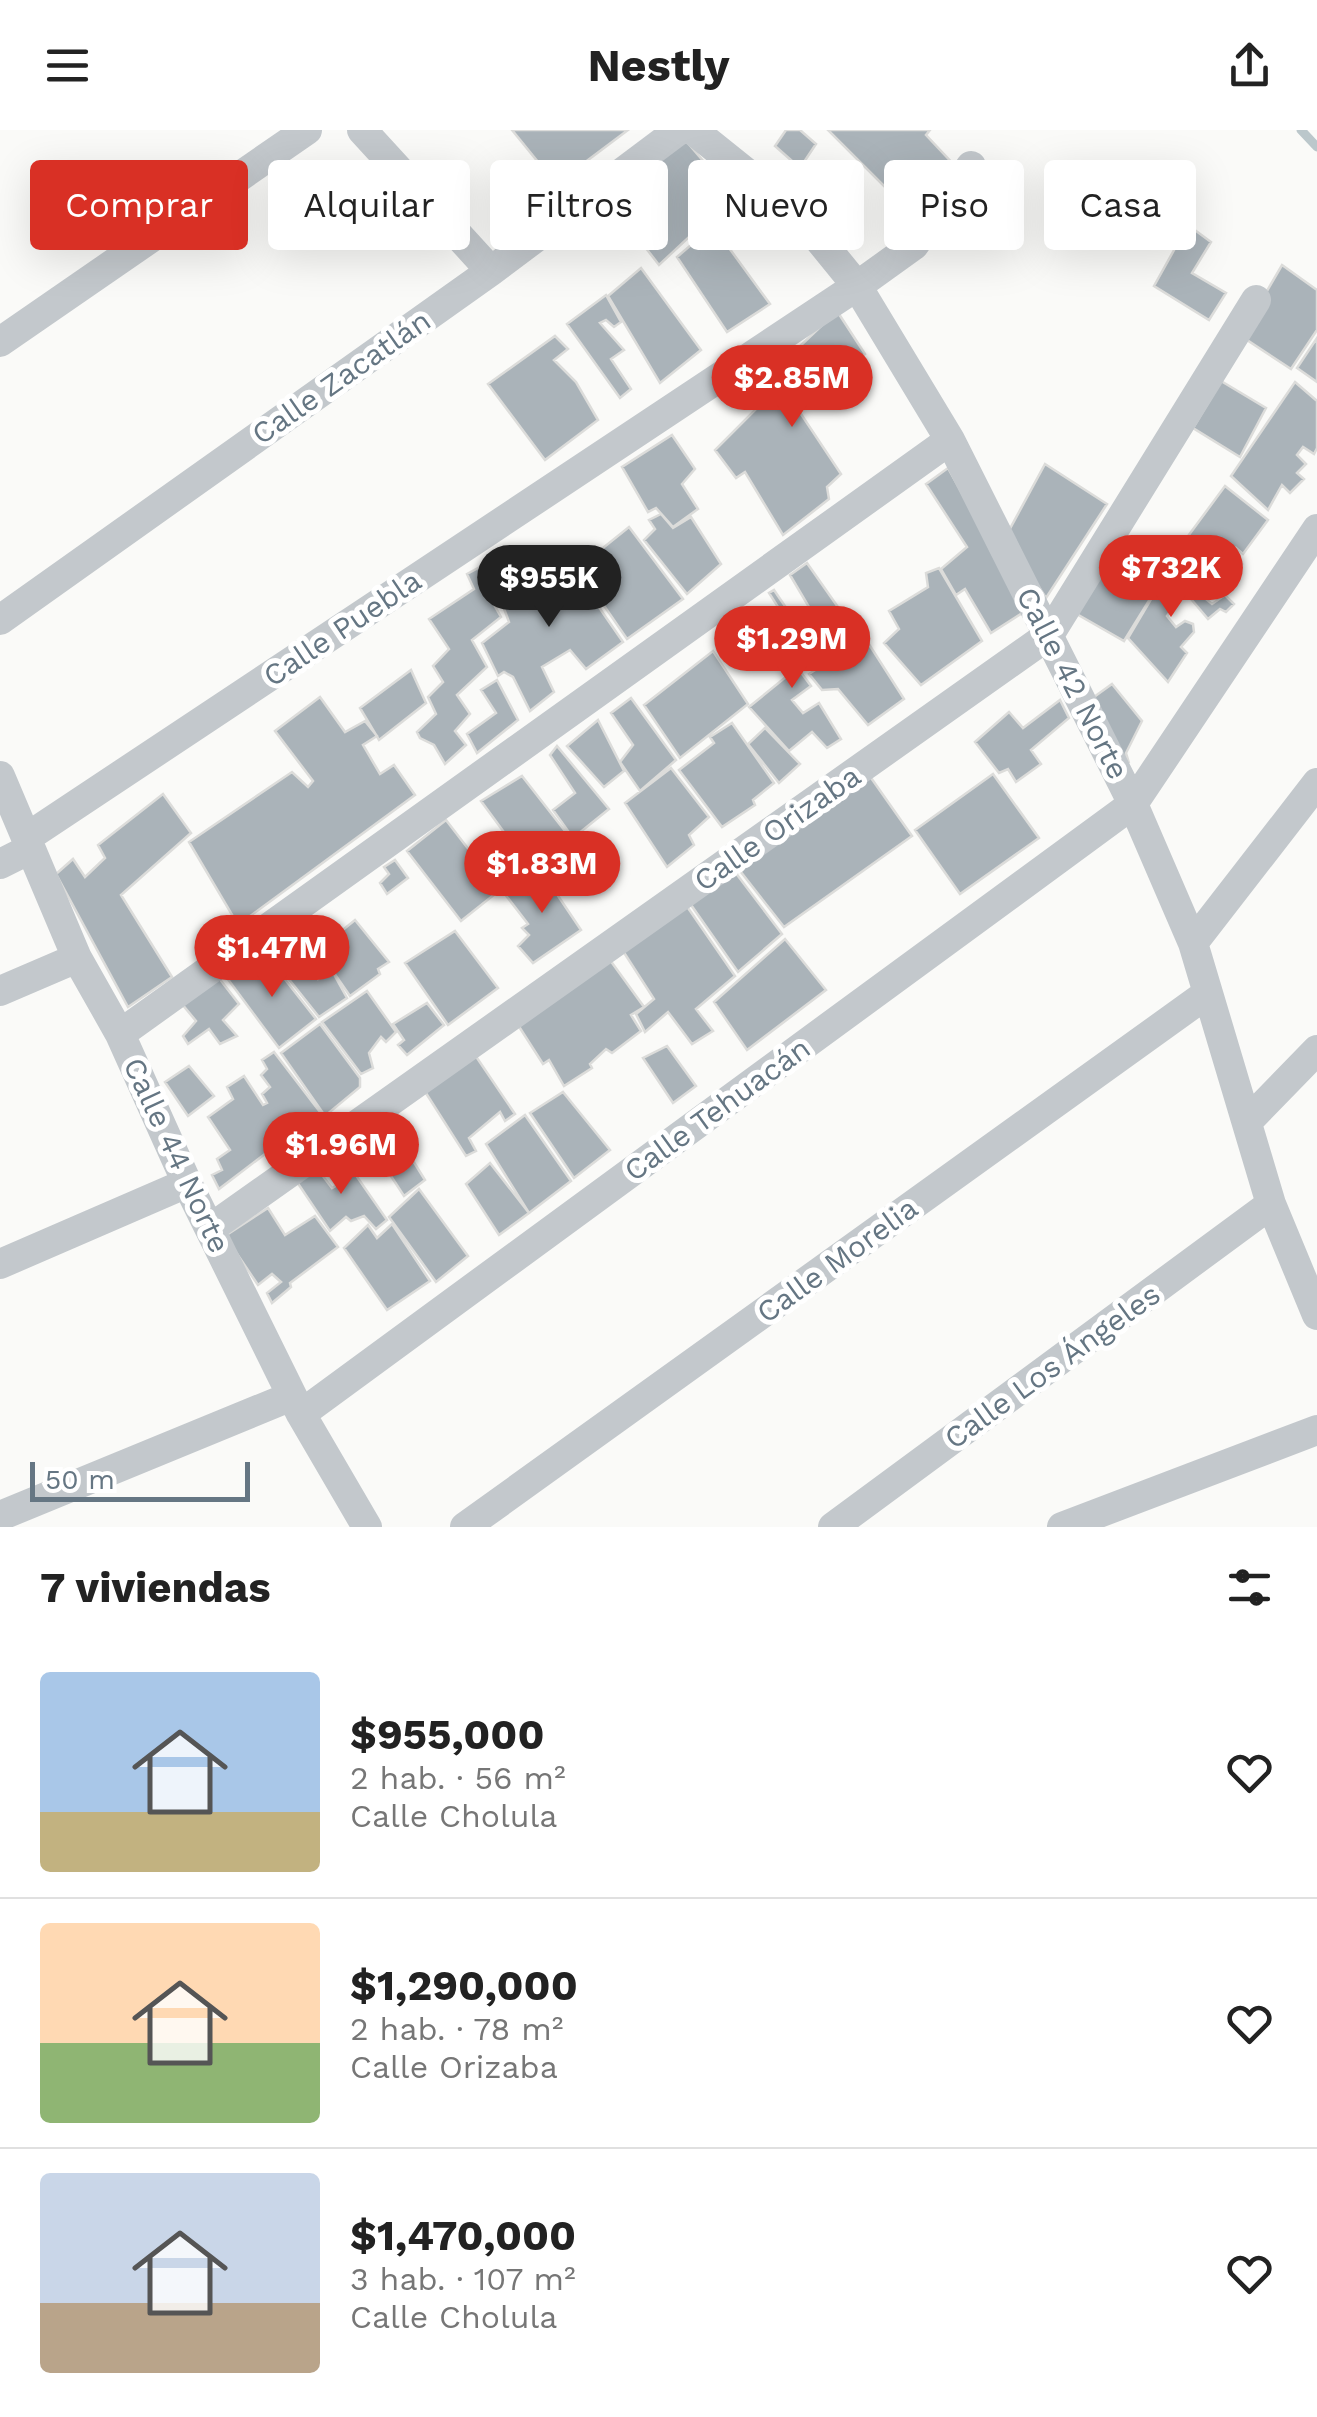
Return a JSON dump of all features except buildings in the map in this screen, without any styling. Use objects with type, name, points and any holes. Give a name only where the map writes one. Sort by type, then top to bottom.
[{"type":"street","points":[[0,342],[307,130]]},
{"type":"street","points":[[362,130],[490,271]]},
{"type":"street","name":"Calle Zacatlán","points":[[0,620],[490,271],[679,130]]},
{"type":"street","name":"Calle 42 Norte","points":[[693,130],[800,216],[857,286],[950,440],[1133,804],[1194,942],[1272,1204],[1317,1315]]},
{"type":"street","name":"Calle Puebla","points":[[0,864],[907,250]]},
{"type":"street","points":[[1050,635],[1256,300]]},
{"type":"street","points":[[120,1034],[950,440]]},
{"type":"street","name":"Calle Tehuacán","points":[[0,1516],[297,1405],[1133,804],[1317,529]]},
{"type":"street","name":"Calle Orizaba","points":[[211,1228],[1050,635]]},
{"type":"street","name":"Calle 44 Norte","points":[[0,776],[77,958],[120,1034],[297,1405],[367,1527]]},
{"type":"street","points":[[1194,942],[1317,784]]},
{"type":"street","points":[[0,991],[77,958]]},
{"type":"street","name":"Calle Morelia","points":[[465,1527],[1208,993]]},
{"type":"street","points":[[1247,1122],[1317,1050]]},
{"type":"street","points":[[0,1264],[188,1183]]},
{"type":"street","name":"Calle Los Ángeles","points":[[833,1527],[1272,1204]]},
{"type":"street","points":[[1062,1527],[1317,1430]]},
{"type":"waterway","points":[[1301,130],[1317,147]]}]
